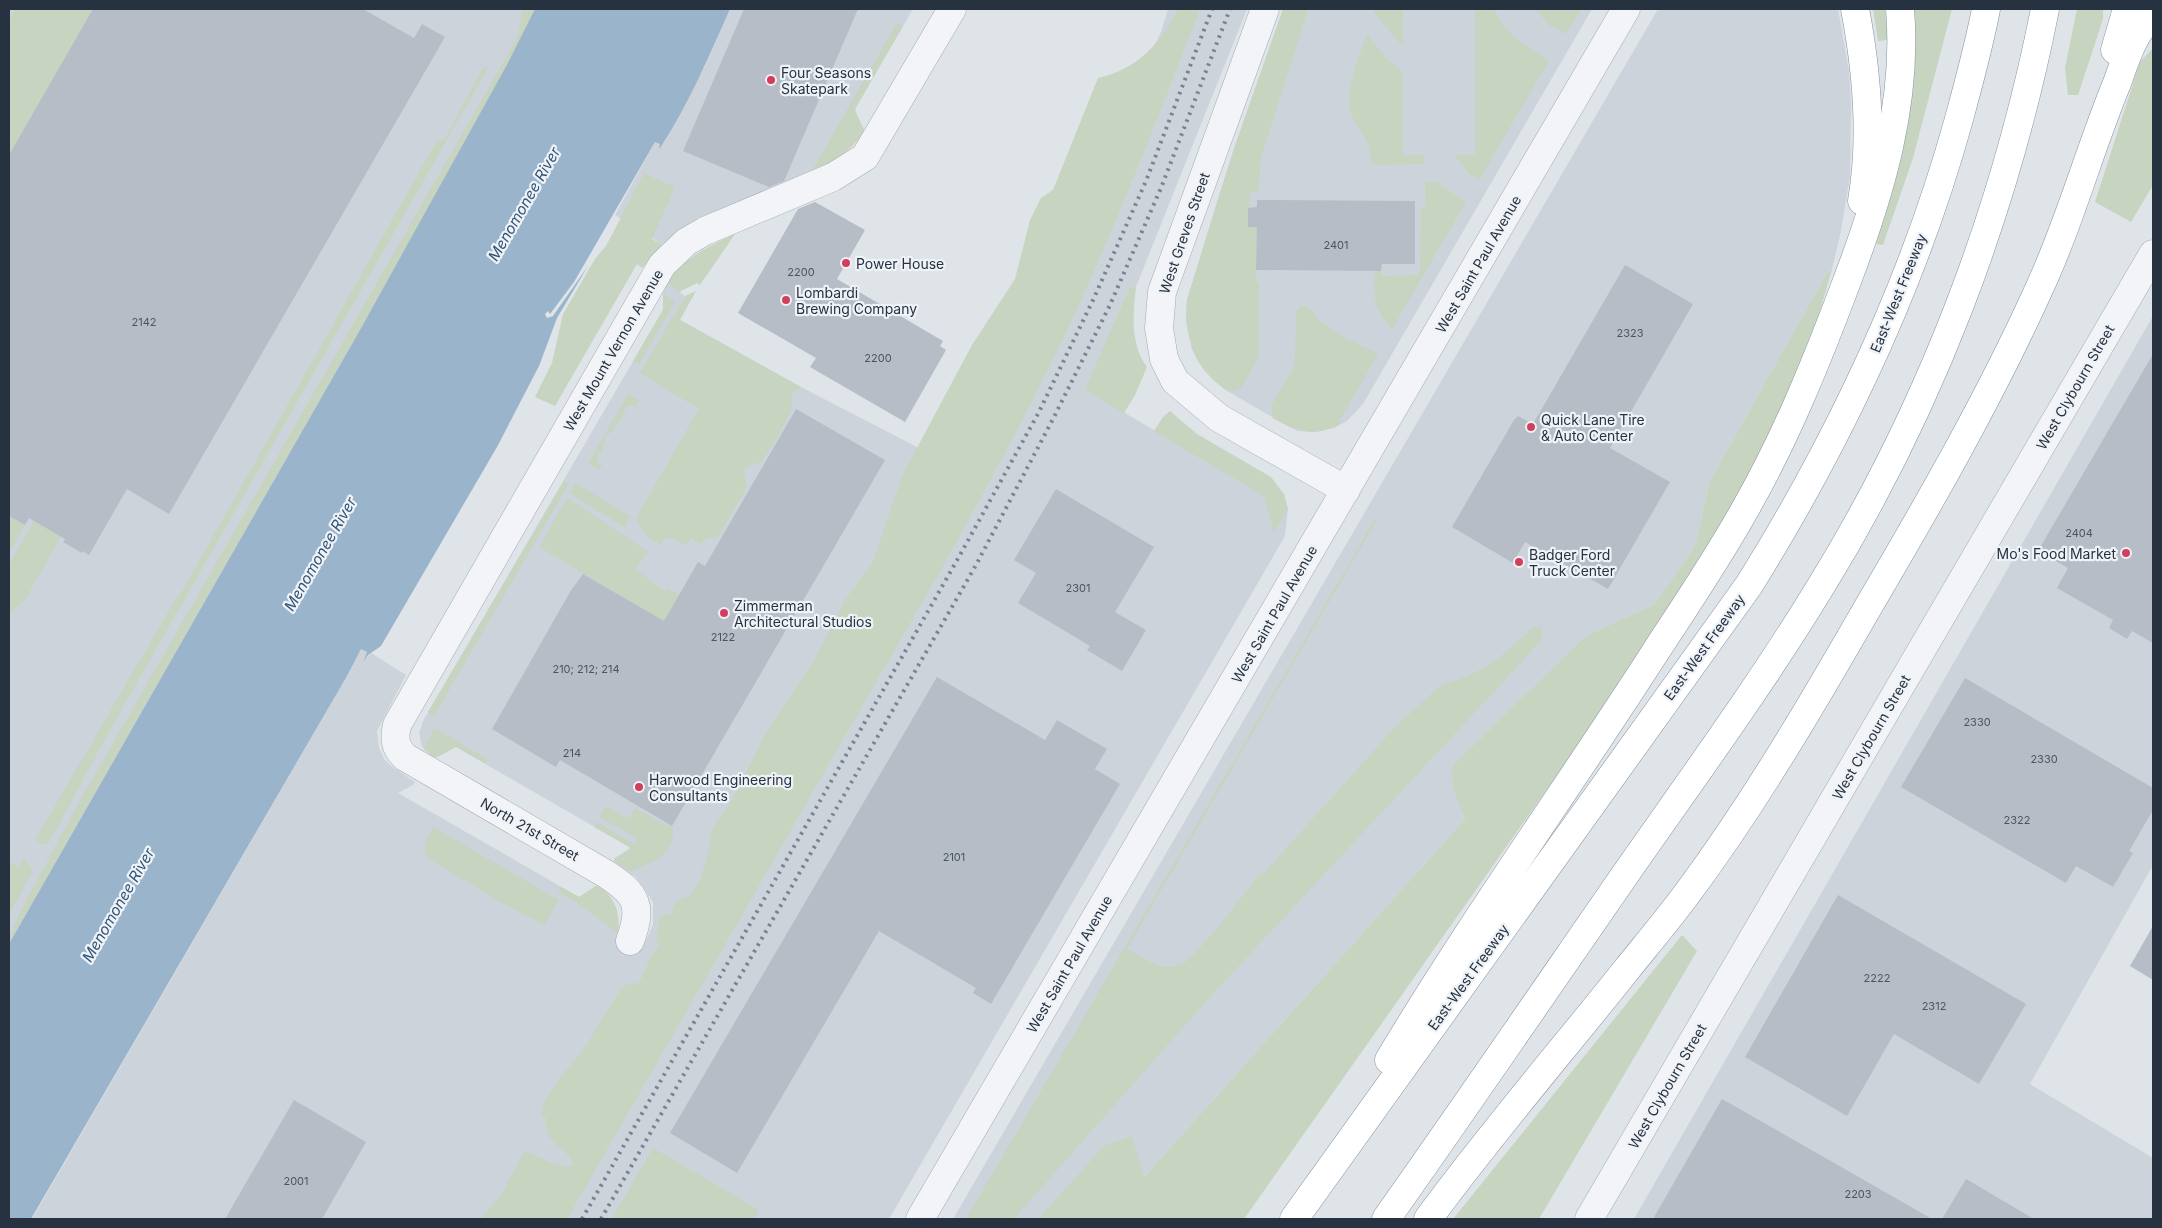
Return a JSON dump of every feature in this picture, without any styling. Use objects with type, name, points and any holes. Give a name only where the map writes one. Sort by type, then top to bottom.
[{"type":"highway","points":[[1842,295],[1863,196],[1866,157],[1868,112],[1866,84],[1863,50],[1855,9]]},
{"type":"highway","points":[[1293,1219],[1441,973],[1629,693],[1744,511],[1777,450],[1809,380],[1871,214],[1893,130],[1900,84],[1900,9]]},
{"type":"highway","name":"East-West Freeway","points":[[1293,1219],[1749,585],[1777,540],[1832,442],[1893,312],[1924,229],[1948,156],[1986,9]]},
{"type":"highway","points":[[1386,1219],[1746,700],[1822,586],[1860,518],[1892,457],[1932,372],[1967,289],[1988,227],[2022,110],[2045,9]]},
{"type":"highway","points":[[2098,130],[2113,56],[2127,9]]},
{"type":"highway","points":[[1428,1219],[1513,1109],[1688,892],[1769,775],[1924,512],[2006,357],[2041,286],[2073,206],[2098,130],[2134,39],[2143,23],[2153,15]]},
{"type":"street","name":"West Mount Vernon Avenue","points":[[395,735],[397,725],[406,708],[662,265],[686,242],[705,231],[833,177],[865,157],[952,9]]},
{"type":"street","name":"West Greves Street","points":[[1265,9],[1162,292],[1159,328],[1164,359],[1175,380],[1219,418],[1346,490]]},
{"type":"street","name":"West Saint Paul Avenue","points":[[920,1219],[1626,9]]},
{"type":"street","name":"West Clybourn Street","points":[[1589,1219],[2153,254]]},
{"type":"street","name":"North 21st Street","points":[[395,735],[398,751],[411,761],[618,881],[633,898],[637,909],[637,922],[630,941]]},
{"type":"shaded area","points":[[9,9],[535,9],[9,944]]},
{"type":"shaded area","points":[[730,9],[913,9],[855,109],[864,131],[847,150],[830,163],[774,189],[701,218],[662,244],[615,215],[655,142],[660,145],[704,68]]},
{"type":"shaded area","points":[[1168,9],[1247,9],[1136,287],[1130,286],[1086,390],[1288,509],[1285,536],[889,1219],[32,1219],[361,649],[367,652],[363,663],[371,653],[406,675],[377,731],[379,748],[384,759],[415,782],[398,793],[579,897],[596,886],[599,887],[608,895],[617,910],[618,933],[642,949],[653,925],[653,902],[636,877],[614,861],[615,858],[631,848],[456,747],[440,756],[433,757],[422,747],[419,733],[423,721],[663,310],[663,294],[667,283],[685,296],[673,316],[801,387],[944,461],[1011,341],[1161,32]]},
{"type":"shaded area","points":[[1283,9],[1592,9],[1363,404],[1347,421],[1334,428],[1316,432],[1298,431],[1289,427],[1224,389],[1204,370],[1197,360],[1192,349],[1186,322],[1187,300],[1220,192]]},
{"type":"shaded area","points":[[1658,9],[1838,9],[1849,72],[1851,106],[1850,176],[1840,236],[1832,269],[1825,276],[1709,483],[1696,544],[1655,604],[1592,633],[1578,643],[1455,763],[1452,781],[1465,819],[1143,1178],[1132,1136],[1046,1219],[953,1219]]},
{"type":"shaded area","points":[[2153,316],[2153,865],[2030,1084],[2153,1158],[2153,1219],[1634,1219]]},
{"type":"green space","points":[[14,9],[93,9],[9,155],[9,23]]},
{"type":"green space","points":[[523,9],[552,9],[497,84],[360,330],[9,944],[17,918],[77,806],[512,47],[518,34]]},
{"type":"green space","points":[[1178,9],[1200,9],[1117,218],[1072,320],[1039,386],[952,550],[567,1219],[481,1219],[502,1193],[524,1152],[559,1166],[571,1166],[573,1163],[548,1133],[546,1117],[542,1117],[546,1100],[557,1082],[587,1044],[620,991],[625,985],[639,983],[652,955],[660,945],[656,942],[660,916],[671,914],[676,901],[690,896],[700,880],[710,847],[710,836],[716,822],[730,804],[767,731],[815,659],[845,600],[872,564],[903,474],[972,345],[1015,279],[1030,220],[1041,198],[1053,190],[1098,78],[1125,68],[1146,53],[1164,33]]},
{"type":"green space","points":[[1283,9],[1308,9],[1261,158],[1258,192],[1250,192],[1249,208],[1257,227],[1256,282],[1259,283],[1259,356],[1241,388],[1230,392],[1208,375],[1194,353],[1187,327],[1187,300],[1234,148]]},
{"type":"green space","points":[[1375,9],[1403,9],[1403,47],[1374,12]]},
{"type":"green space","points":[[1475,9],[1493,9],[1510,32],[1549,61],[1479,180],[1468,173],[1455,155],[1475,155]]},
{"type":"green space","points":[[1536,9],[1582,9],[1565,34],[1548,24]]},
{"type":"green space","points":[[1873,9],[1885,9],[1888,40],[1878,41]]},
{"type":"green space","points":[[1913,9],[1952,9],[1913,158],[1883,245],[1876,244],[1901,154]]},
{"type":"green space","points":[[2077,9],[2103,9],[2103,19],[2078,95],[2068,95],[2065,68]]},
{"type":"green space","points":[[897,23],[903,26],[854,111],[864,129],[861,136],[841,155],[810,174]]},
{"type":"green space","points":[[1367,34],[1386,58],[1402,72],[1402,155],[1425,155],[1424,164],[1375,165],[1371,159],[1368,143],[1352,117],[1349,104],[1351,84]]},
{"type":"green space","points":[[2153,48],[2153,185],[2131,222],[2095,202],[2140,62]]},
{"type":"green space","points":[[484,66],[488,68],[106,737],[56,830],[47,844],[35,840],[172,605],[181,593],[435,144],[445,138]]},
{"type":"green space","points":[[644,173],[675,187],[652,239],[662,244],[642,268],[637,264],[555,406],[535,397],[552,363],[563,314],[595,259],[606,246]]},
{"type":"green space","points":[[1425,181],[1438,183],[1466,202],[1392,329],[1381,316],[1378,309],[1374,287],[1375,271],[1381,271],[1382,276],[1420,275],[1421,207],[1425,207]]},
{"type":"green space","points":[[735,234],[700,285],[697,283],[679,292],[667,283],[681,266],[697,254]]},
{"type":"green space","points":[[1832,269],[1811,342],[1741,497],[1621,684],[1244,1219],[1038,1219],[1104,1146],[1132,1136],[1144,1177],[1465,819],[1453,783],[1452,776],[1455,763],[1578,643],[1592,633],[1655,604],[1696,544],[1709,483],[1825,276]]},
{"type":"green space","points":[[1130,286],[1136,287],[1134,307],[1135,339],[1147,367],[1135,395],[1124,413],[1085,390]]},
{"type":"green space","points":[[696,291],[680,320],[801,387],[793,393],[790,413],[768,453],[761,461],[744,470],[746,489],[718,537],[708,538],[700,544],[691,538],[686,546],[672,537],[665,539],[660,545],[644,533],[636,518],[699,409],[640,373],[685,296]]},
{"type":"green space","points":[[663,294],[675,302],[639,364],[633,361],[663,310]]},
{"type":"green space","points":[[1305,306],[1335,332],[1378,354],[1338,423],[1340,424],[1314,432],[1298,429],[1273,418],[1271,406],[1292,371],[1295,361],[1296,313],[1299,307]]},
{"type":"green space","points":[[628,394],[639,400],[636,406],[627,406],[618,424],[606,437],[602,450],[597,456],[598,462],[602,465],[599,469],[588,464]]},
{"type":"green space","points":[[1170,411],[1197,434],[1271,477],[1284,494],[1288,509],[1274,532],[1264,496],[1154,431],[1163,417]]},
{"type":"green space","points":[[564,481],[569,484],[434,716],[428,712]]},
{"type":"green space","points":[[575,483],[630,516],[625,528],[570,493]]},
{"type":"green space","points":[[567,498],[648,552],[635,569],[666,592],[668,588],[679,595],[666,628],[647,611],[539,547]]},
{"type":"green space","points":[[9,512],[16,516],[14,519],[25,525],[9,553]]},
{"type":"green space","points":[[1375,519],[1377,520],[1127,949],[1160,967],[1183,964],[1219,926],[1259,875],[1265,872],[1395,727],[1440,686],[1469,676],[1494,662],[1534,627],[1542,628],[1541,641],[1210,997],[1019,1213],[1013,1219],[966,1219]]},
{"type":"green space","points":[[34,521],[61,536],[26,598],[9,613],[9,564]]},
{"type":"green space","points":[[434,728],[487,759],[485,763],[456,747],[437,757],[433,757],[424,749]]},
{"type":"green space","points":[[606,806],[628,819],[635,808],[673,827],[671,845],[667,851],[655,860],[631,872],[614,861],[615,858],[631,848],[594,827],[597,822],[635,845],[638,839],[600,817]]},
{"type":"green space","points":[[433,827],[559,900],[544,925],[493,898],[427,857],[425,845]]},
{"type":"green space","points":[[24,858],[33,871],[9,914],[9,861],[19,867]]},
{"type":"green space","points":[[596,886],[608,894],[615,906],[619,926],[618,933],[577,903],[558,892],[561,887],[579,897]]},
{"type":"green space","points":[[1682,935],[1697,951],[1539,1219],[1453,1219]]},
{"type":"green space","points":[[653,1148],[759,1210],[754,1219],[612,1219]]},
{"type":"water","name":"Menomonee River","points":[[535,9],[730,9],[698,80],[660,148],[660,144],[655,142],[574,282],[550,314],[548,311],[545,314],[547,318],[553,316],[588,266],[557,318],[539,366],[497,447],[381,646],[368,655],[363,663],[367,652],[361,649],[31,1219],[9,1219],[9,944],[360,330],[508,63]]},
{"type":"building","points":[[93,9],[363,9],[414,38],[422,24],[445,37],[169,514],[127,489],[89,555],[63,542],[65,539],[29,518],[25,525],[9,516],[9,155]]},
{"type":"building","name":"Four Seasons Skatepark","points":[[744,9],[858,9],[784,181],[769,187],[683,151]]},
{"type":"building","points":[[1257,200],[1415,201],[1415,264],[1382,264],[1381,271],[1256,270],[1257,227],[1248,227],[1248,208],[1257,207]]},
{"type":"building","points":[[815,202],[865,230],[837,279],[943,341],[940,346],[946,350],[905,422],[810,367],[816,358],[738,313],[798,209]]},
{"type":"building","points":[[1625,265],[1693,304],[1610,448],[1670,482],[1608,589],[1525,542],[1513,563],[1452,527],[1514,420],[1518,416],[1533,424]]},
{"type":"building","points":[[2153,354],[2153,643],[2132,631],[2127,639],[2109,628],[2113,620],[2057,588],[2068,568],[2038,551]]},
{"type":"building","points":[[796,409],[885,460],[672,826],[560,760],[556,767],[492,729],[570,592],[583,574],[664,621],[698,562],[705,566]]},
{"type":"building","points":[[1056,489],[1154,547],[1115,612],[1146,630],[1122,671],[1087,650],[1090,646],[1018,603],[1036,573],[1014,560]]},
{"type":"building","points":[[937,677],[1045,740],[1057,720],[1107,749],[1095,769],[1120,784],[991,1004],[973,993],[976,988],[879,931],[737,1173],[670,1133]]},
{"type":"building","points":[[1965,678],[2153,788],[2153,810],[2129,851],[2133,853],[2113,887],[2076,866],[2066,883],[1901,787]]},
{"type":"building","points":[[1838,895],[2026,1004],[1979,1084],[1894,1034],[1847,1116],[1745,1057]]},
{"type":"building","points":[[2153,926],[2153,980],[2130,966]]},
{"type":"building","points":[[1722,1099],[1836,1164],[1932,1219],[1653,1219]]},
{"type":"building","points":[[294,1100],[366,1142],[322,1219],[225,1219]]},
{"type":"building","points":[[1966,1179],[2034,1219],[1942,1219]]},
{"type":"railway","points":[[582,1219],[960,555],[1039,412],[1094,298],[1146,181],[1212,9]]},
{"type":"railway","points":[[601,1219],[976,565],[1053,419],[1110,305],[1161,188],[1230,9]]},
{"type":"place","name":"Four Seasons Skatepark","points":[[771,80]]},
{"type":"place","name":"Power House","points":[[846,263]]},
{"type":"place","name":"Lombardi Brewing Company","points":[[786,300]]},
{"type":"place","name":"Quick Lane Tire & Auto Center","points":[[1531,427]]},
{"type":"place","name":"Mo's Food Market","points":[[2126,553]]},
{"type":"place","name":"Badger Ford Truck Center","points":[[1519,562]]},
{"type":"place","name":"Zimmerman Architectural Studios","points":[[724,613]]},
{"type":"place","name":"Harwood Engineering Consultants","points":[[639,787]]}]
